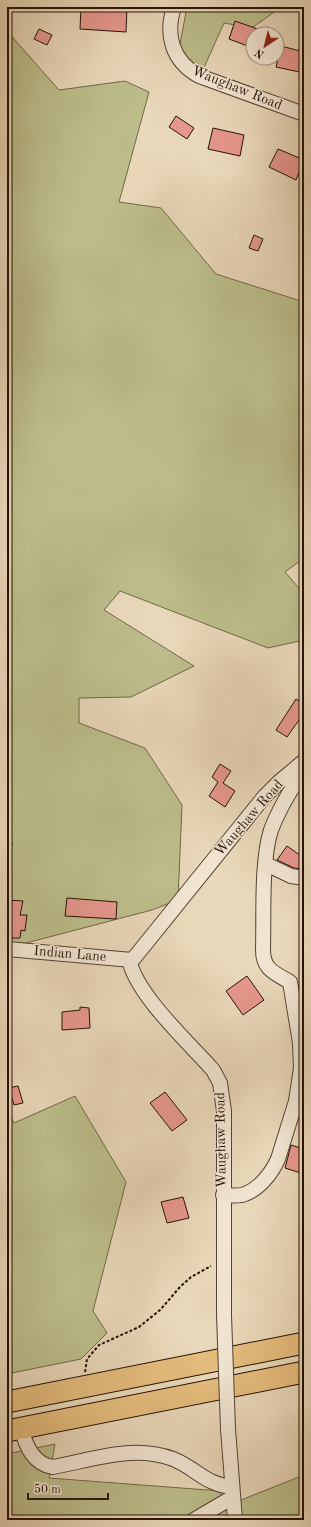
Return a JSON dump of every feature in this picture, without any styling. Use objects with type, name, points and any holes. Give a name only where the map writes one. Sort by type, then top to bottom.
[{"type":"highway","points":[[7,1402],[304,1343]]},
{"type":"highway","points":[[14,1429],[304,1372]]},
{"type":"street","name":"Waughaw Road","points":[[174,7],[170,29],[172,44],[177,57],[187,68],[199,76],[304,114]]},
{"type":"street","name":"Waughaw Road","points":[[235,1520],[228,1429],[224,1315],[224,1111],[221,1090],[217,1076],[142,988],[132,972],[130,963],[264,797],[304,761]]},
{"type":"street","points":[[223,1195],[240,1195],[250,1192],[260,1185],[273,1169],[278,1159],[299,1086],[300,1043],[290,982],[269,969],[263,958],[266,864],[271,831],[281,808],[304,770]]},
{"type":"street","points":[[266,864],[291,876],[304,878]]},
{"type":"street","name":"Indian Lane","points":[[7,949],[132,960]]},
{"type":"street","points":[[14,1429],[24,1440],[33,1456],[46,1466],[53,1468],[111,1455],[147,1453],[162,1455],[175,1460],[233,1492],[194,1520]]},
{"type":"path","points":[[86,1387],[85,1367],[87,1359],[99,1345],[139,1327],[160,1310],[191,1277],[223,1259]]},
{"type":"green space","points":[[187,7],[281,7],[255,26],[245,27],[224,23],[198,81],[179,49]]},
{"type":"green space","points":[[7,31],[59,90],[125,81],[149,92],[119,202],[161,208],[216,274],[304,302],[304,558],[285,572],[304,594],[304,640],[268,648],[120,591],[104,610],[194,666],[131,697],[79,698],[79,723],[145,748],[182,805],[178,900],[152,910],[7,948],[7,854],[13,843],[7,833]]},
{"type":"green space","points":[[75,1096],[126,1182],[93,1311],[107,1333],[81,1359],[7,1374],[7,1109],[14,1123]]},
{"type":"green space","points":[[55,1444],[49,1478],[221,1491],[221,1508],[304,1475],[304,1520],[7,1520],[7,1454]]},
{"type":"building","points":[[81,7],[127,7],[126,32],[80,29]]},
{"type":"building","points":[[235,21],[249,26],[245,26],[245,45],[229,39]]},
{"type":"building","points":[[39,29],[52,35],[47,45],[34,39]]},
{"type":"building","points":[[285,47],[304,52],[304,73],[276,67],[285,66]]},
{"type":"building","points":[[176,116],[194,128],[187,139],[169,127]]},
{"type":"building","points":[[213,128],[244,135],[240,156],[208,149]]},
{"type":"building","points":[[278,149],[304,160],[296,180],[269,167]]},
{"type":"building","points":[[254,235],[263,239],[258,251],[249,248]]},
{"type":"building","points":[[296,699],[304,704],[304,713],[287,737],[276,730]]},
{"type":"building","points":[[220,764],[231,771],[223,783],[235,791],[225,807],[209,796],[218,782],[212,777]]},
{"type":"building","points":[[287,846],[304,858],[304,869],[294,868],[277,860]]},
{"type":"building","points":[[67,898],[117,902],[116,919],[65,916]]},
{"type":"building","points":[[7,900],[23,901],[20,915],[27,915],[25,931],[21,930],[20,938],[7,938]]},
{"type":"building","points":[[247,976],[264,1000],[243,1015],[226,991]]},
{"type":"building","points":[[80,1007],[89,1008],[90,1028],[62,1030],[62,1012],[80,1010]]},
{"type":"building","points":[[18,1086],[23,1103],[14,1105],[9,1088]]},
{"type":"building","points":[[165,1092],[187,1120],[172,1131],[150,1103]]},
{"type":"building","points":[[291,1145],[304,1149],[304,1174],[285,1168]]},
{"type":"building","points":[[183,1197],[189,1218],[167,1223],[161,1202]]}]
